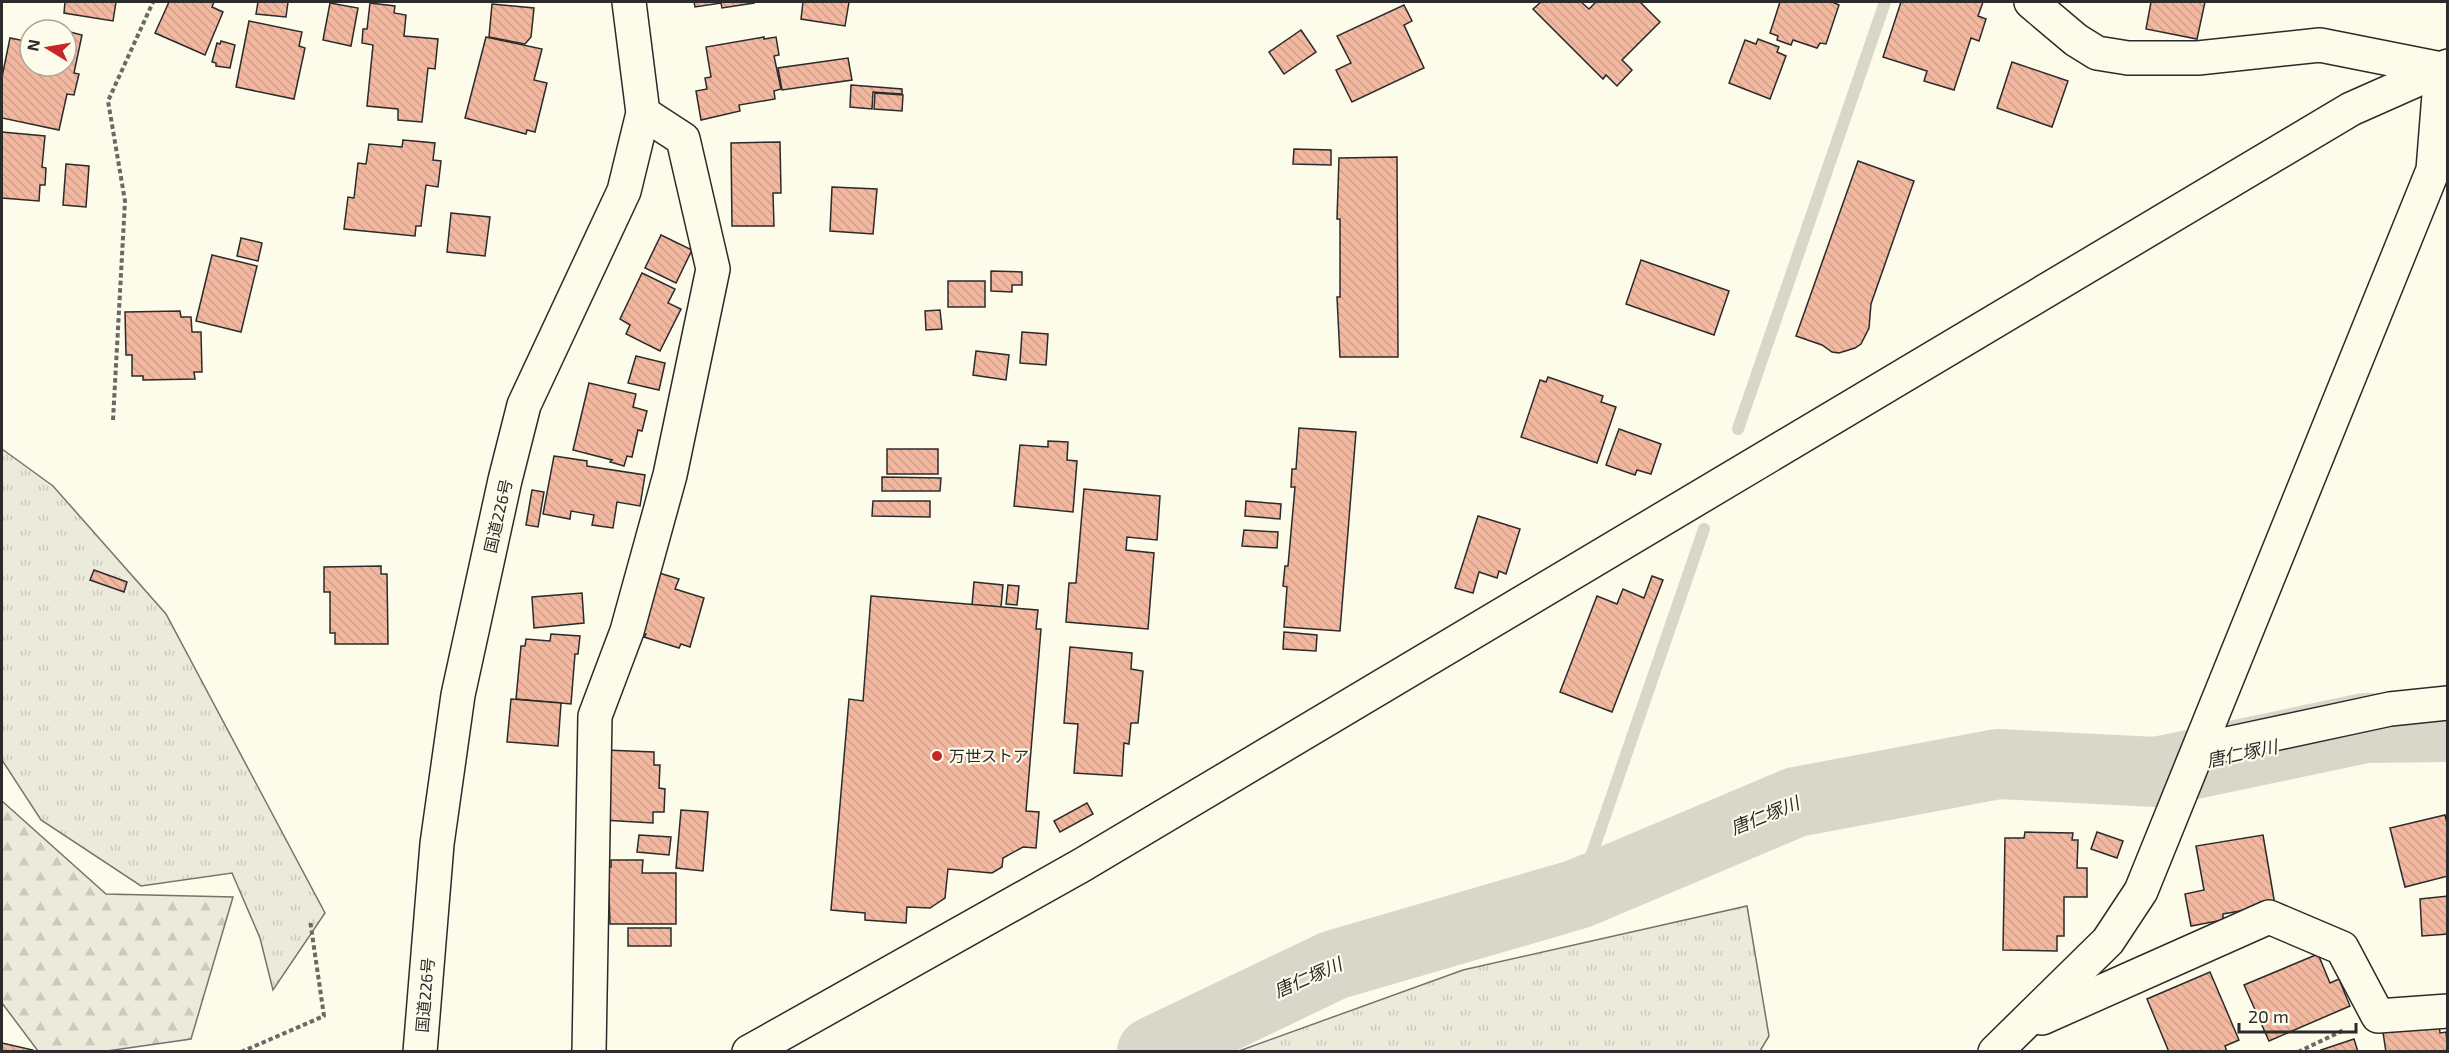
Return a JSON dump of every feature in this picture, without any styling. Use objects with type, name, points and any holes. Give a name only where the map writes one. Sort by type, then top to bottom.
[{"type":"main road","name":"国道226号","points":[[420,1052],[437,844],[458,695],[505,480],[524,405],[624,191],[643,113],[629,2]]},
{"type":"main road","points":[[2031,2],[2076,40],[2097,53],[2128,58],[2198,58],[2320,45],[2444,68]]},
{"type":"main road","points":[[749,1052],[1092,859],[2351,109],[2444,68]]},
{"type":"main road","points":[[1995,1052],[2108,941],[2141,891],[2433,170],[2444,68]]},
{"type":"main road","points":[[589,1052],[595,716],[627,631],[670,475],[713,269],[683,139],[643,113]]},
{"type":"main road","points":[[2199,750],[2390,709],[2448,703]]},
{"type":"main road","points":[[2023,1026],[2269,917],[2342,948],[2378,1016],[2448,1011]]},
{"type":"path","points":[[113,420],[125,201],[108,102],[153,2]]},
{"type":"path","points":[[241,1052],[324,1016],[310,920]]},
{"type":"green space","points":[[2,449],[53,486],[166,614],[325,913],[273,990],[260,938],[232,873],[141,886],[41,820],[2,760]]},
{"type":"green space","points":[[2,801],[106,894],[233,897],[191,1039],[107,1051],[38,1051],[2,1003]]},
{"type":"green space","points":[[1747,906],[1769,1036],[1760,1051],[1239,1051],[1463,970]]},
{"type":"building","points":[[65,2],[116,2],[113,21],[64,13]]},
{"type":"building","points":[[169,2],[214,2],[212,7],[223,12],[205,55],[155,33]]},
{"type":"building","points":[[258,2],[288,2],[286,17],[256,14]]},
{"type":"building","points":[[694,2],[754,3],[722,8],[721,3],[695,7]]},
{"type":"building","points":[[803,2],[849,2],[845,26],[801,19]]},
{"type":"building","points":[[1541,2],[1581,2],[1589,9],[1596,2],[1640,2],[1660,22],[1622,60],[1632,70],[1617,86],[1606,75],[1603,79],[1533,9]]},
{"type":"building","points":[[1780,2],[1832,2],[1839,5],[1826,44],[1820,43],[1817,48],[1793,40],[1791,45],[1777,40],[1778,36],[1770,33]]},
{"type":"building","points":[[1901,2],[1983,2],[1978,16],[1986,19],[1979,41],[1971,38],[1954,90],[1924,81],[1927,71],[1883,57]]},
{"type":"building","points":[[2151,2],[2205,2],[2197,39],[2146,29]]},
{"type":"building","points":[[330,3],[358,8],[351,46],[323,40]]},
{"type":"building","points":[[370,3],[395,6],[394,13],[406,15],[404,36],[438,39],[435,69],[428,68],[422,122],[398,120],[398,109],[367,106],[373,45],[362,43],[363,29],[367,29]]},
{"type":"building","points":[[492,4],[534,8],[531,37],[525,44],[489,37]]},
{"type":"building","points":[[1404,5],[1412,21],[1404,25],[1424,68],[1352,102],[1336,70],[1351,63],[1337,36]]},
{"type":"building","points":[[249,21],[302,32],[299,46],[305,48],[294,99],[236,87]]},
{"type":"building","points":[[1301,30],[1316,52],[1284,74],[1269,52]]},
{"type":"building","points":[[78,34],[82,35],[78,54]]},
{"type":"building","points":[[486,37],[542,49],[534,80],[547,83],[535,132],[527,130],[526,134],[465,118]]},
{"type":"building","points":[[764,37],[764,39],[776,37],[779,55],[774,56],[781,89],[774,91],[775,99],[739,105],[740,111],[701,120],[696,91],[707,89],[705,78],[711,77],[706,47]]},
{"type":"building","points":[[10,38],[18,40],[18,78],[78,78],[79,74],[74,95],[67,94],[59,130],[2,118],[2,77]]},
{"type":"building","points":[[1758,39],[1779,47],[1777,52],[1786,56],[1770,99],[1729,83],[1745,40],[1756,44]]},
{"type":"building","points":[[221,41],[235,45],[230,68],[216,66],[216,63],[212,62],[217,43],[220,44]]},
{"type":"building","points":[[848,58],[852,80],[782,90],[778,68]]},
{"type":"building","points":[[2012,62],[2068,81],[2052,127],[1997,108]]},
{"type":"building","points":[[851,85],[902,89],[902,94],[873,92],[872,109],[850,107]]},
{"type":"building","points":[[875,93],[903,95],[902,111],[874,109]]},
{"type":"building","points":[[2,132],[45,136],[42,167],[46,168],[45,185],[40,185],[39,201],[2,198]]},
{"type":"building","points":[[403,140],[435,143],[433,160],[441,161],[438,187],[426,185],[421,226],[416,226],[415,236],[344,229],[348,197],[354,198],[358,163],[366,164],[369,144],[402,147]]},
{"type":"building","points":[[780,142],[781,193],[773,193],[774,226],[732,226],[731,143]]},
{"type":"building","points":[[1294,149],[1331,150],[1331,165],[1293,164]]},
{"type":"building","points":[[1397,157],[1398,357],[1340,357],[1337,297],[1340,297],[1340,219],[1337,219],[1339,158]]},
{"type":"building","points":[[1858,161],[1914,181],[1871,304],[1869,328],[1861,344],[1839,353],[1796,336]]},
{"type":"building","points":[[66,164],[89,166],[86,207],[63,205]]},
{"type":"building","points":[[832,187],[877,189],[873,234],[830,231]]},
{"type":"building","points":[[451,213],[490,217],[485,256],[447,252]]},
{"type":"building","points":[[661,235],[692,250],[676,283],[645,268]]},
{"type":"building","points":[[241,238],[262,243],[258,261],[237,256]]},
{"type":"building","points":[[212,255],[257,266],[241,332],[196,321]]},
{"type":"building","points":[[1641,260],[1729,291],[1714,335],[1626,304]]},
{"type":"building","points":[[991,271],[1022,272],[1022,285],[1012,285],[1012,292],[991,291]]},
{"type":"building","points":[[642,273],[675,289],[668,303],[681,309],[660,351],[626,334],[630,325],[620,319]]},
{"type":"building","points":[[948,281],[985,281],[985,307],[948,307]]},
{"type":"building","points":[[940,310],[942,329],[926,330],[925,311]]},
{"type":"building","points":[[180,311],[181,317],[191,317],[192,332],[201,332],[202,372],[194,372],[195,379],[143,380],[143,376],[132,376],[132,355],[126,355],[125,312]]},
{"type":"building","points":[[1022,332],[1048,334],[1046,365],[1020,363]]},
{"type":"building","points":[[976,351],[1009,355],[1006,380],[973,375]]},
{"type":"building","points":[[636,356],[665,363],[659,390],[628,383]]},
{"type":"building","points":[[1548,377],[1603,396],[1601,402],[1616,407],[1597,463],[1521,437],[1540,380],[1546,382]]},
{"type":"building","points":[[589,383],[636,394],[633,407],[647,411],[642,431],[638,430],[632,457],[627,456],[624,466],[610,462],[612,460],[573,450]]},
{"type":"building","points":[[1299,428],[1356,432],[1340,631],[1284,627],[1287,587],[1283,586],[1285,566],[1288,566],[1295,487],[1291,487],[1292,469],[1296,469]]},
{"type":"building","points":[[1619,429],[1661,444],[1651,474],[1637,470],[1635,475],[1606,465]]},
{"type":"building","points":[[1048,441],[1068,442],[1067,460],[1077,461],[1073,512],[1014,506],[1020,445],[1048,447]]},
{"type":"building","points":[[887,449],[938,449],[938,474],[887,474]]},
{"type":"building","points":[[554,456],[587,461],[587,466],[645,475],[640,506],[617,502],[613,528],[592,525],[594,515],[571,511],[570,519],[543,514]]},
{"type":"building","points":[[882,477],[941,478],[940,491],[882,491]]},
{"type":"building","points":[[1084,489],[1160,496],[1157,540],[1127,537],[1126,550],[1154,553],[1148,629],[1066,622],[1069,583],[1076,583]]},
{"type":"building","points":[[532,490],[544,492],[538,527],[526,525]]},
{"type":"building","points":[[873,501],[930,501],[930,517],[872,516]]},
{"type":"building","points":[[1246,501],[1281,504],[1280,519],[1245,516]]},
{"type":"building","points":[[1478,516],[1520,529],[1506,574],[1499,571],[1497,578],[1479,572],[1473,593],[1455,588]]},
{"type":"building","points":[[1244,530],[1278,532],[1277,548],[1242,546]]},
{"type":"building","points":[[381,566],[381,574],[387,574],[388,644],[335,644],[335,633],[330,633],[330,592],[324,592],[324,567]]},
{"type":"building","points":[[94,570],[127,582],[124,592],[90,580]]},
{"type":"building","points":[[656,572],[679,579],[675,589],[704,598],[690,647],[681,644],[679,648],[644,637],[646,634],[639,633]]},
{"type":"building","points":[[1652,576],[1663,580],[1612,712],[1560,692],[1597,596],[1617,604],[1623,589],[1644,598]]},
{"type":"building","points":[[974,582],[1003,585],[1001,607],[972,605]]},
{"type":"building","points":[[1008,585],[1019,586],[1017,605],[1006,604]]},
{"type":"building","points":[[582,593],[584,623],[534,628],[532,597]]},
{"type":"building","name":"万世ストア","points":[[871,596],[1038,610],[1036,629],[1041,629],[1026,811],[1039,812],[1036,848],[1023,847],[1003,858],[1002,867],[992,873],[948,869],[945,898],[930,908],[907,907],[906,923],[865,920],[865,913],[831,910],[849,699],[863,701]]},
{"type":"building","points":[[1284,632],[1317,635],[1316,651],[1283,649]]},
{"type":"building","points":[[551,634],[580,636],[578,654],[575,654],[571,704],[516,699],[521,646],[525,646],[526,639],[550,641]]},
{"type":"building","points":[[1070,647],[1132,653],[1131,669],[1143,671],[1138,723],[1131,723],[1129,744],[1124,743],[1122,776],[1074,773],[1078,724],[1064,723]]},
{"type":"building","points":[[511,699],[561,703],[558,746],[507,742]]},
{"type":"building","points":[[605,750],[654,752],[654,765],[660,765],[659,788],[665,789],[664,812],[653,812],[653,823],[602,820]]},
{"type":"building","points":[[1087,803],[1093,814],[1060,832],[1054,821]]},
{"type":"building","points":[[681,810],[708,812],[703,871],[676,868]]},
{"type":"building","points":[[2445,815],[2448,827],[2448,876],[2405,887],[2390,828]]},
{"type":"building","points":[[2025,832],[2073,833],[2072,840],[2078,840],[2077,868],[2087,868],[2087,897],[2064,897],[2064,936],[2057,936],[2057,951],[2003,950],[2005,838],[2024,838]]},
{"type":"building","points":[[2097,832],[2123,841],[2117,858],[2091,849]]},
{"type":"building","points":[[639,835],[671,837],[669,855],[637,852]]},
{"type":"building","points":[[2263,835],[2275,905],[2223,914],[2223,920],[2191,926],[2185,894],[2204,890],[2196,846]]},
{"type":"building","points":[[611,860],[643,860],[642,873],[676,873],[676,924],[610,924],[608,866],[611,867]]},
{"type":"building","points":[[2448,896],[2448,934],[2422,936],[2420,899]]},
{"type":"building","points":[[628,928],[671,928],[671,946],[628,946]]},
{"type":"building","points":[[2318,954],[2330,983],[2339,979],[2350,1006],[2269,1041],[2244,985]]},
{"type":"building","points":[[2210,972],[2239,1040],[2225,1046],[2227,1052],[2169,1052],[2147,999]]},
{"type":"building","points":[[2438,1017],[2440,1033],[2446,1032],[2448,1052],[2386,1052],[2382,1026]]},
{"type":"building","points":[[2354,1039],[2358,1052],[2322,1052],[2321,1050]]},
{"type":"building","points":[[2,1043],[33,1050],[33,1052],[2,1052]]},
{"type":"waterway","points":[[1738,429],[1885,2]]},
{"type":"waterway","points":[[1578,894],[1704,529]]},
{"type":"waterway","name":"唐仁塚川","points":[[1152,1052],[1334,965],[1578,894],[1796,802],[1998,764],[2156,772],[2365,728],[2448,727]]},
{"type":"place","name":"万世ストア","points":[[937,756]]}]
